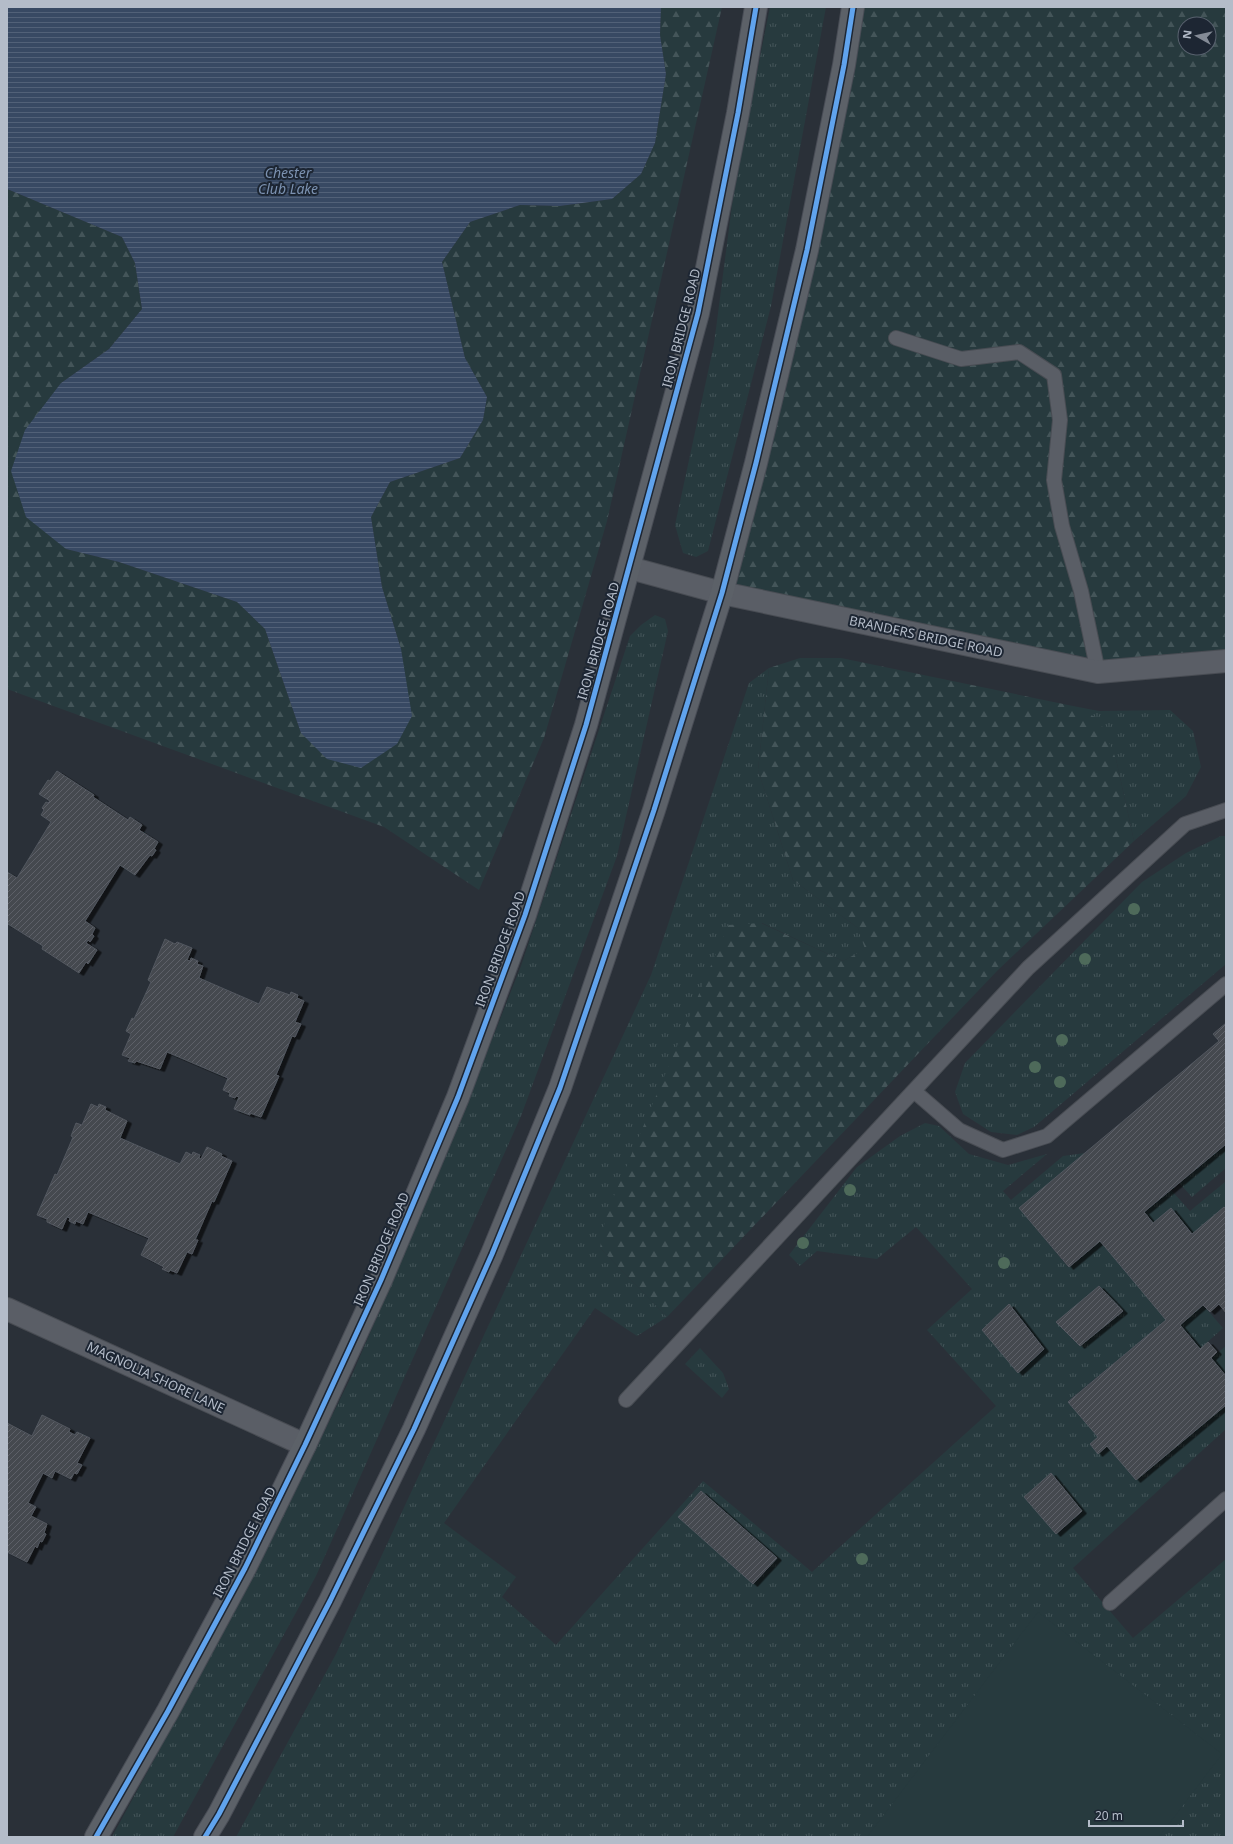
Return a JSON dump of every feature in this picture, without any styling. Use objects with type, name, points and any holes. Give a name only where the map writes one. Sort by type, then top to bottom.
[{"type":"main road","name":"IRON BRIDGE ROAD","points":[[96,1837],[168,1711],[245,1568],[305,1445],[384,1272],[458,1097],[525,915],[586,726],[698,313],[738,113],[756,7]]},
{"type":"main road","points":[[205,1837],[219,1814],[330,1601],[414,1428],[495,1246],[560,1088],[654,810],[722,593],[756,463],[807,250],[844,65],[853,7]]},
{"type":"street","name":"BRANDERS BRIDGE ROAD","points":[[630,568],[722,593],[1098,672],[1226,661]]},
{"type":"street","name":"MAGNOLIA SHORE LANE","points":[[7,1309],[305,1445]]},
{"type":"lane","points":[[896,338],[961,359],[1019,352],[1054,375],[1060,420],[1054,480],[1062,526],[1081,591],[1098,672]]},
{"type":"lane","points":[[626,1400],[1028,968],[1185,824],[1226,810]]},
{"type":"lane","points":[[914,1091],[959,1130],[1003,1150],[1047,1136],[1226,984]]},
{"type":"lane","points":[[1110,1603],[1226,1499]]},
{"type":"green space","points":[[661,7],[722,7],[607,521],[544,738],[479,890],[384,827],[7,689],[7,189],[122,237],[135,263],[142,309],[109,349],[61,383],[66,549],[119,562],[237,602],[265,629],[301,733],[401,649],[382,587],[371,517],[390,482],[460,458],[483,420],[487,397],[465,358],[442,262],[470,222],[520,205],[560,206],[612,199],[641,174],[655,143],[666,74],[660,35]]},
{"type":"green space","points":[[770,7],[826,7],[771,306],[708,551],[696,557],[683,553],[675,525],[714,344],[735,182]]},
{"type":"green space","points":[[858,7],[1226,7],[1226,653],[1109,664],[733,586]]},
{"type":"green space","points":[[655,615],[665,619],[668,631],[617,856],[521,1116],[316,1576],[173,1837],[112,1837],[251,1581],[352,1375],[446,1156],[521,966],[630,636],[641,625]]},
{"type":"green space","points":[[800,658],[841,658],[1073,706],[1099,719],[1116,759],[1134,841],[998,970],[667,1317],[600,1248],[606,1215],[728,925],[761,923],[843,961],[865,949],[858,928],[793,880],[758,770],[769,668]]},
{"type":"green space","points":[[769,668],[758,770],[793,880],[858,928],[866,949],[843,961],[762,923],[600,1248],[667,1317],[637,1336],[595,1308],[444,1523],[516,1577],[502,1597],[556,1645],[703,1481],[812,1572],[996,1406],[927,1330],[972,1289],[916,1227],[877,1259],[817,1251],[800,1266],[789,1255],[857,1167],[900,1136],[925,1123],[939,1126],[969,1154],[1008,1165],[1047,1154],[1003,1191],[1011,1200],[1063,1156],[1085,1153],[1019,1208],[1068,1267],[1100,1241],[1166,1320],[1068,1401],[1098,1437],[1090,1444],[1098,1454],[1107,1446],[1136,1480],[1226,1405],[1226,1429],[1073,1568],[1133,1638],[1226,1559],[1226,1837],[236,1837],[336,1654],[651,975],[749,683]]},
{"type":"green space","points":[[1073,706],[1099,711],[1170,710],[1193,731],[1201,767],[1186,796],[1134,841],[1116,759]]},
{"type":"green space","points":[[1221,836],[1226,836],[1226,964],[1034,1127],[1017,1135],[991,1132],[963,1114],[955,1092],[965,1063],[1142,882],[1186,853]]},
{"type":"green space","points":[[1226,1144],[1226,1168],[1192,1197],[1179,1183]]},
{"type":"green space","points":[[1225,1182],[1226,1209],[1224,1207],[1192,1234],[1171,1208],[1153,1223],[1144,1212],[1171,1190],[1190,1211]]},
{"type":"green space","points":[[1203,1305],[1223,1328],[1200,1349],[1180,1325]]},
{"type":"green space","points":[[1226,1346],[1226,1376],[1211,1358]]},
{"type":"green space","points":[[700,1348],[723,1373],[729,1389],[722,1398],[685,1364]]},
{"type":"green space","points":[[1038,1612],[1222,1754],[1159,1837],[867,1837]]},
{"type":"water","name":"Chester Club Lake","points":[[7,7],[661,7],[660,35],[666,74],[655,143],[641,174],[612,199],[560,206],[520,205],[470,222],[442,262],[465,358],[487,397],[483,420],[460,458],[390,482],[371,517],[382,587],[401,649],[412,716],[397,744],[361,768],[327,759],[301,733],[265,629],[237,602],[119,562],[66,549],[26,517],[11,471],[25,430],[61,383],[109,349],[142,309],[135,263],[122,237],[7,189]]},
{"type":"building","points":[[57,771],[94,795],[93,797],[128,820],[130,817],[142,825],[139,830],[158,842],[154,849],[156,850],[152,856],[150,855],[135,875],[120,865],[85,921],[95,928],[92,934],[94,936],[90,942],[88,940],[86,943],[97,950],[88,964],[86,962],[79,973],[42,949],[43,946],[8,924],[7,925],[7,872],[17,878],[51,822],[41,815],[44,810],[42,808],[46,802],[48,803],[50,801],[39,794],[48,780],[50,781]]},
{"type":"building","points":[[165,939],[175,944],[177,942],[192,948],[187,960],[190,961],[191,958],[198,961],[197,964],[203,966],[199,978],[259,1004],[267,987],[290,995],[291,992],[298,995],[297,998],[304,1001],[295,1022],[301,1024],[295,1037],[292,1036],[276,1075],[279,1076],[261,1117],[250,1113],[250,1115],[234,1109],[239,1097],[236,1096],[235,1098],[229,1096],[230,1093],[223,1090],[228,1078],[167,1052],[160,1069],[136,1061],[135,1063],[128,1061],[130,1058],[122,1055],[131,1034],[126,1031],[132,1018],[134,1019],[151,982],[148,980]]},
{"type":"building","points":[[1226,1023],[1226,1144],[1144,1212],[1153,1223],[1171,1208],[1192,1234],[1224,1207],[1226,1209],[1226,1313],[1219,1304],[1210,1312],[1203,1305],[1180,1325],[1200,1349],[1208,1342],[1217,1352],[1211,1358],[1226,1376],[1226,1405],[1136,1480],[1107,1446],[1098,1454],[1090,1444],[1098,1437],[1068,1402],[1166,1320],[1100,1241],[1069,1267],[1019,1208],[1219,1041],[1213,1034]]},
{"type":"building","points":[[91,1104],[98,1107],[99,1104],[106,1107],[105,1110],[127,1121],[120,1138],[180,1164],[186,1152],[192,1155],[193,1152],[200,1155],[199,1158],[201,1159],[207,1147],[222,1154],[221,1156],[232,1161],[195,1240],[198,1240],[192,1254],[187,1252],[177,1273],[162,1269],[164,1267],[141,1255],[149,1238],[88,1212],[83,1224],[76,1221],[75,1224],[69,1221],[70,1218],[67,1217],[62,1229],[47,1222],[47,1219],[37,1215],[55,1174],[57,1175],[73,1137],[71,1136],[76,1123],[82,1125]]},
{"type":"building","points":[[1099,1286],[1123,1311],[1080,1346],[1056,1322]]},
{"type":"building","points":[[1009,1304],[1044,1349],[1018,1373],[982,1330]]},
{"type":"building","points":[[42,1415],[70,1429],[69,1432],[75,1435],[77,1432],[90,1438],[77,1463],[82,1465],[77,1474],[74,1473],[71,1479],[55,1471],[52,1478],[43,1473],[28,1503],[36,1507],[31,1516],[47,1524],[44,1533],[46,1534],[42,1542],[40,1541],[37,1548],[35,1546],[27,1562],[7,1552],[7,1423],[32,1436]]},
{"type":"building","points":[[1051,1473],[1082,1511],[1056,1534],[1024,1497]]},
{"type":"building","points":[[701,1491],[777,1558],[753,1584],[678,1517]]},
{"type":"cycle path","points":[[96,1837],[168,1711],[245,1568],[305,1445],[381,1280],[458,1097],[525,915],[586,725],[698,313],[738,113],[756,7]]},
{"type":"cycle path","points":[[205,1837],[219,1814],[330,1601],[414,1429],[492,1254],[560,1088],[654,810],[722,593],[756,463],[807,250],[844,65],[853,7]]}]
